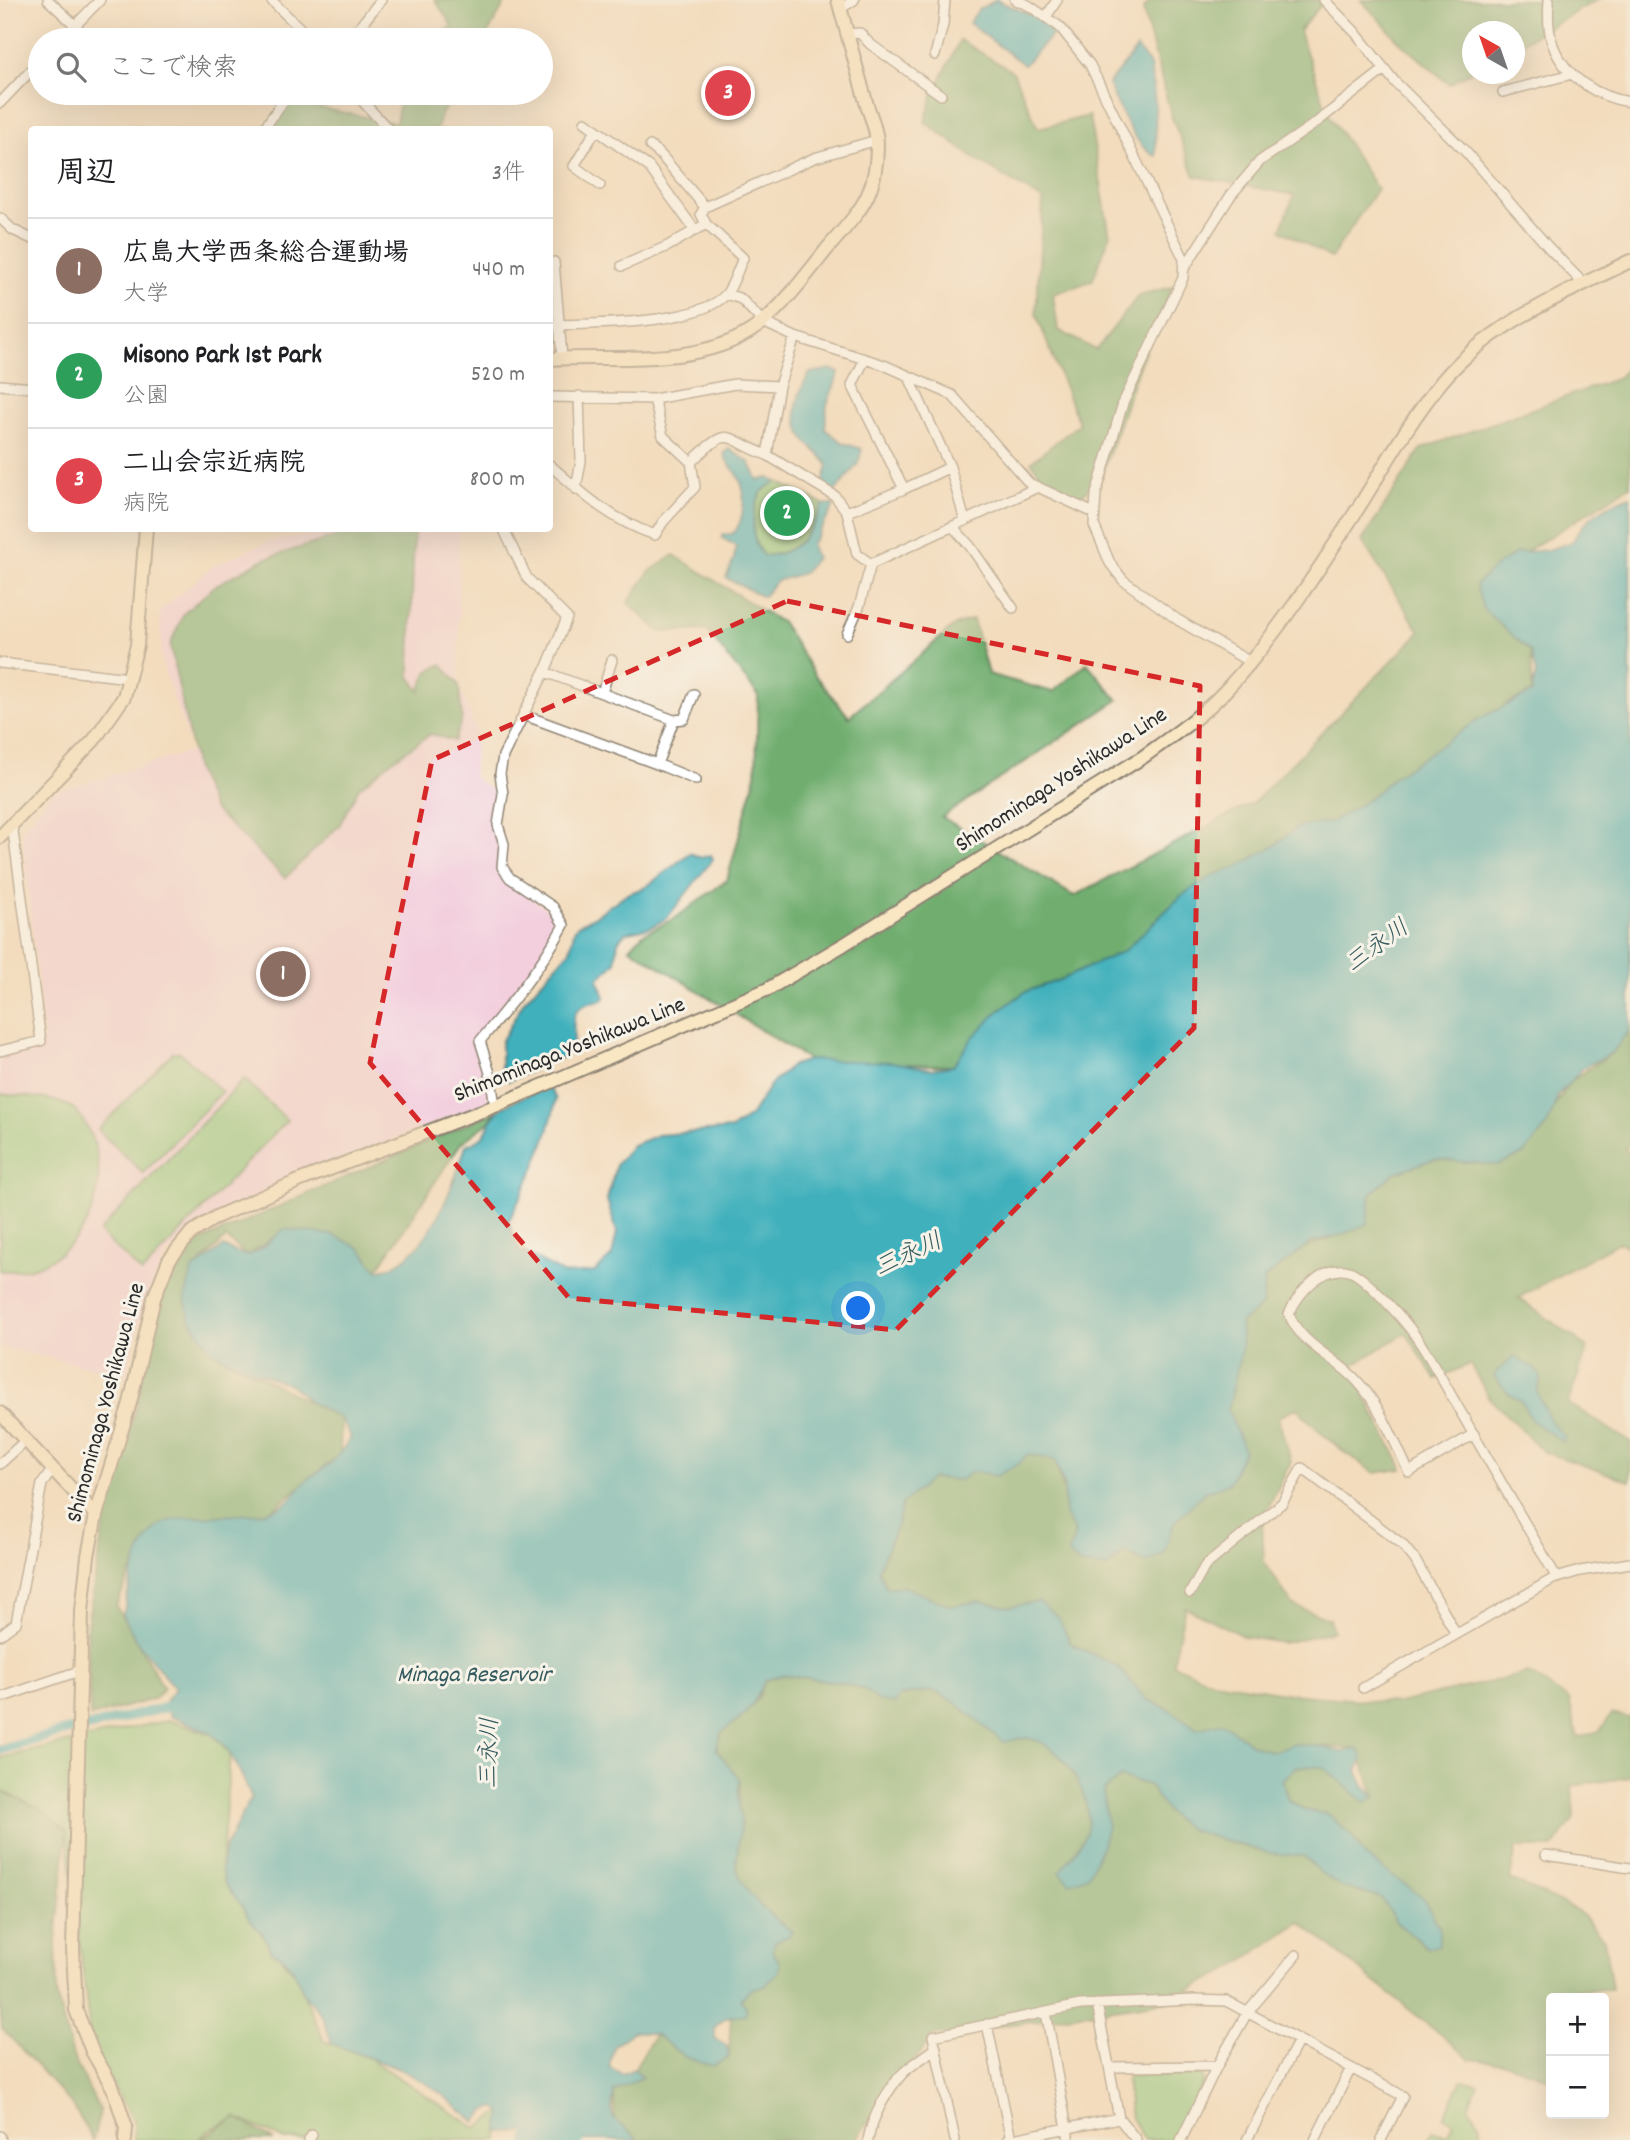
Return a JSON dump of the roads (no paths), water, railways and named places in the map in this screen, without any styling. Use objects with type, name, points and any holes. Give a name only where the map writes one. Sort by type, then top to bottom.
[{"type":"main road","points":[[556,358],[674,357],[714,347],[743,335],[763,322],[789,295],[866,200],[874,183],[877,140],[839,4]]},
{"type":"main road","name":"Shimominaga Yoshikawa Line","points":[[125,2140],[126,2127],[113,2088],[92,2051],[76,2010],[73,1949],[82,1611],[96,1515],[130,1403],[154,1298],[169,1260],[191,1233],[218,1216],[301,1180],[495,1107],[768,989],[1143,757],[1189,724],[1225,691],[1250,662],[1295,602],[1353,517],[1417,414],[1444,379],[1487,339],[1517,319],[1630,261]]},
{"type":"main road","points":[[0,837],[94,740],[124,697],[137,645],[146,532]]},
{"type":"main road","points":[[0,1413],[96,1515]]},
{"type":"street","points":[[48,0],[75,26],[100,0]]},
{"type":"street","points":[[271,0],[300,28]]},
{"type":"street","points":[[359,28],[381,0]]},
{"type":"street","points":[[839,4],[855,0]]},
{"type":"street","points":[[935,55],[943,25],[945,0]]},
{"type":"street","points":[[1015,0],[1028,5],[1066,34],[1100,83],[1184,259],[1185,268]]},
{"type":"street","points":[[1046,17],[1057,0]]},
{"type":"street","points":[[1324,0],[1355,32],[1395,82],[1465,151],[1584,284]]},
{"type":"street","points":[[1549,0],[1552,44],[1572,74],[1613,100],[1630,102]]},
{"type":"street","points":[[847,34],[860,33],[870,44],[941,95]]},
{"type":"street","points":[[1250,662],[1178,620],[1123,580],[1110,563],[1094,525],[1096,495],[1123,403],[1178,289],[1185,268],[1231,195],[1260,161],[1313,125],[1385,69]]},
{"type":"street","points":[[0,103],[28,74]]},
{"type":"street","points":[[1503,92],[1572,74]]},
{"type":"street","points":[[266,126],[281,105]]},
{"type":"street","points":[[366,105],[385,126]]},
{"type":"street","points":[[584,122],[649,167],[694,229]]},
{"type":"street","points":[[596,130],[574,166],[600,185]]},
{"type":"street","points":[[554,325],[668,319],[694,314],[727,294],[743,258],[706,224],[701,214],[705,207],[814,159],[877,140]]},
{"type":"street","points":[[650,146],[705,207]]},
{"type":"street","points":[[0,218],[13,230],[28,237]]},
{"type":"street","points":[[622,266],[668,246],[706,224]]},
{"type":"street","points":[[727,294],[741,299],[763,322],[796,337],[865,359],[952,395],[1030,483],[1094,513]]},
{"type":"street","points":[[553,304],[556,358]]},
{"type":"street","points":[[767,456],[779,386],[796,337]]},
{"type":"street","points":[[865,359],[852,385],[904,489]]},
{"type":"street","points":[[909,377],[950,467],[965,521]]},
{"type":"street","points":[[553,397],[654,399],[735,384],[779,386]]},
{"type":"street","points":[[0,385],[28,388]]},
{"type":"street","points":[[576,489],[581,461],[579,396]]},
{"type":"street","points":[[553,468],[576,489],[629,526],[655,535],[663,522],[695,487],[691,462],[663,436],[654,399]]},
{"type":"street","points":[[691,462],[721,437],[733,438],[767,456],[835,496],[846,512],[857,554],[871,564]]},
{"type":"street","points":[[846,512],[950,467]]},
{"type":"street","points":[[871,564],[1038,487]]},
{"type":"street","points":[[953,527],[970,546],[1013,608]]},
{"type":"street","points":[[495,1107],[490,1073],[480,1041],[509,1006],[564,925],[553,907],[510,878],[502,867],[504,844],[498,825],[503,794],[503,756],[545,672],[567,618],[527,579],[505,532]]},
{"type":"street","points":[[848,634],[871,564]]},
{"type":"street","points":[[602,693],[612,660]]},
{"type":"street","points":[[0,663],[129,678]]},
{"type":"street","points":[[545,672],[674,720],[684,719],[694,694]]},
{"type":"street","points":[[524,715],[696,780]]},
{"type":"street","points":[[657,764],[674,720]]},
{"type":"street","points":[[0,1051],[41,1041],[12,824]]},
{"type":"street","points":[[1474,1434],[1409,1472],[1377,1404],[1357,1380],[1327,1354],[1304,1340],[1293,1326],[1289,1314],[1304,1291],[1321,1276],[1338,1269],[1352,1271],[1365,1280],[1413,1332],[1474,1434],[1557,1578]]},
{"type":"street","points":[[0,1464],[26,1440]]},
{"type":"street","points":[[1189,1593],[1205,1566],[1282,1503],[1302,1468],[1402,1544],[1415,1560],[1456,1634]]},
{"type":"street","points":[[0,1635],[16,1623],[42,1484],[53,1469]]},
{"type":"street","points":[[1363,1688],[1557,1578],[1580,1571],[1630,1563]]},
{"type":"street","points":[[0,1698],[79,1671]]},
{"type":"street","points":[[1546,1855],[1630,1868]]},
{"type":"street","points":[[1181,2140],[1217,2066],[1247,2013],[1296,1955]]},
{"type":"street","points":[[955,2140],[933,2036],[1097,2004],[1195,2000],[1226,2001],[1403,2096],[1381,2140]]},
{"type":"street","points":[[1097,2004],[1119,2118],[1136,2140]]},
{"type":"street","points":[[1046,2012],[1069,2140]]},
{"type":"street","points":[[986,2024],[1009,2140],[1119,2118]]},
{"type":"street","points":[[1247,2140],[1298,2040]]},
{"type":"street","points":[[867,2140],[888,2092],[904,2072],[936,2049]]},
{"type":"street","points":[[1110,2067],[1217,2066]]},
{"type":"street","points":[[1315,2140],[1351,2068]]},
{"type":"water","points":[[996,0],[1036,17],[1053,34],[1024,65],[969,23],[979,9]]},
{"type":"water","points":[[1137,48],[1150,65],[1155,101],[1156,156],[1134,136],[1108,84]]},
{"type":"water","points":[[831,369],[839,373],[827,405],[825,429],[843,443],[862,449],[858,464],[833,494],[823,482],[828,465],[806,441],[796,415],[799,397],[810,373]]},
{"type":"water","points":[[729,449],[749,462],[758,480],[769,478],[776,482],[762,492],[754,516],[756,542],[764,556],[794,546],[808,533],[823,504],[835,505],[811,545],[816,558],[804,573],[776,581],[763,597],[726,578],[736,546],[722,538],[723,534],[732,534],[740,522],[743,498],[741,482],[725,457],[724,453]]},
{"type":"water","name":"Minaga Reservoir","points":[[1630,496],[1630,1029],[1613,1052],[1583,1068],[1558,1095],[1547,1126],[1524,1154],[1498,1165],[1434,1159],[1394,1173],[1371,1194],[1367,1224],[1341,1235],[1312,1242],[1265,1278],[1262,1306],[1240,1323],[1242,1347],[1228,1410],[1244,1450],[1229,1483],[1204,1492],[1174,1523],[1164,1553],[1146,1563],[1125,1552],[1107,1568],[1081,1565],[1069,1554],[1075,1533],[1065,1514],[1064,1485],[1055,1460],[1027,1454],[1020,1463],[997,1476],[972,1471],[961,1480],[932,1478],[902,1504],[898,1522],[878,1570],[887,1588],[902,1586],[951,1606],[981,1601],[1009,1607],[1038,1601],[1059,1618],[1070,1643],[1118,1667],[1146,1699],[1172,1711],[1197,1729],[1222,1723],[1251,1744],[1273,1752],[1291,1744],[1313,1745],[1342,1752],[1358,1749],[1363,1759],[1357,1771],[1364,1786],[1375,1797],[1365,1802],[1323,1767],[1296,1766],[1282,1780],[1288,1800],[1303,1809],[1329,1815],[1352,1836],[1365,1856],[1423,1898],[1439,1927],[1439,1945],[1428,1948],[1396,1922],[1381,1897],[1342,1887],[1320,1872],[1304,1856],[1269,1853],[1190,1830],[1168,1813],[1149,1785],[1120,1777],[1103,1791],[1107,1826],[1101,1849],[1088,1875],[1069,1883],[1060,1871],[1083,1839],[1088,1816],[1080,1786],[1072,1772],[1051,1748],[1025,1738],[1003,1742],[956,1703],[930,1691],[898,1696],[895,1704],[880,1702],[864,1689],[840,1682],[783,1675],[765,1680],[748,1710],[721,1732],[716,1749],[740,1780],[738,1797],[741,1823],[736,1863],[739,1876],[758,1903],[792,1931],[789,1936],[775,1942],[772,1952],[779,1961],[779,1971],[766,1985],[751,1989],[741,1999],[746,2007],[746,2015],[726,2017],[715,2027],[715,2038],[726,2045],[729,2057],[713,2066],[685,2057],[655,2034],[633,2031],[614,2046],[609,2067],[622,2074],[634,2069],[643,2077],[614,2091],[612,2102],[614,2119],[636,2137],[635,2140],[545,2140],[528,2132],[498,2132],[502,2113],[496,2107],[485,2111],[476,2122],[434,2088],[402,2070],[332,2044],[323,2017],[305,1995],[292,1968],[283,1957],[271,1952],[264,1936],[225,1884],[221,1870],[225,1848],[251,1797],[240,1771],[230,1753],[217,1739],[170,1716],[165,1701],[175,1689],[136,1640],[123,1615],[138,1556],[143,1545],[158,1527],[179,1519],[257,1514],[276,1508],[287,1502],[311,1477],[331,1462],[351,1437],[341,1419],[309,1401],[291,1385],[212,1351],[190,1320],[185,1298],[192,1271],[223,1247],[247,1256],[258,1251],[284,1229],[333,1235],[360,1248],[377,1270],[394,1265],[409,1255],[423,1240],[435,1221],[454,1181],[466,1145],[484,1134],[494,1116],[503,1107],[549,1087],[556,1099],[548,1131],[530,1178],[508,1222],[519,1250],[564,1274],[595,1272],[612,1256],[617,1232],[607,1200],[616,1165],[632,1145],[658,1135],[732,1129],[751,1115],[771,1084],[793,1065],[809,1060],[892,1062],[931,1069],[953,1066],[974,1036],[1000,1010],[1025,992],[1062,979],[1124,951],[1181,896],[1214,875],[1237,867],[1277,844],[1296,827],[1331,822],[1367,800],[1394,777],[1482,717],[1532,693],[1536,673],[1531,652],[1483,609],[1476,585],[1492,569],[1516,553],[1547,550],[1572,542],[1596,513]]},
{"type":"water","points":[[690,853],[701,858],[711,855],[713,859],[667,918],[651,927],[625,933],[618,941],[615,963],[598,979],[605,997],[575,1013],[573,1044],[569,1054],[508,1081],[501,1069],[501,1042],[524,1001],[570,950],[578,925],[625,895],[646,887]]},
{"type":"water","points":[[1514,1357],[1534,1368],[1541,1377],[1537,1392],[1551,1422],[1565,1437],[1563,1442],[1532,1421],[1521,1401],[1508,1393],[1494,1376]]},
{"type":"waterway","points":[[88,1727],[168,1707]]},
{"type":"waterway","points":[[0,1750],[69,1730]]},
{"type":"waterway","name":"三永川","points":[[532,2140],[575,2140]]},
{"type":"place","name":"二山会宗近病院","points":[[728,93]]},
{"type":"place","name":"Misono Park 1st Park","points":[[787,513]]},
{"type":"place","name":"広島大学西条総合運動場","points":[[283,974]]}]
